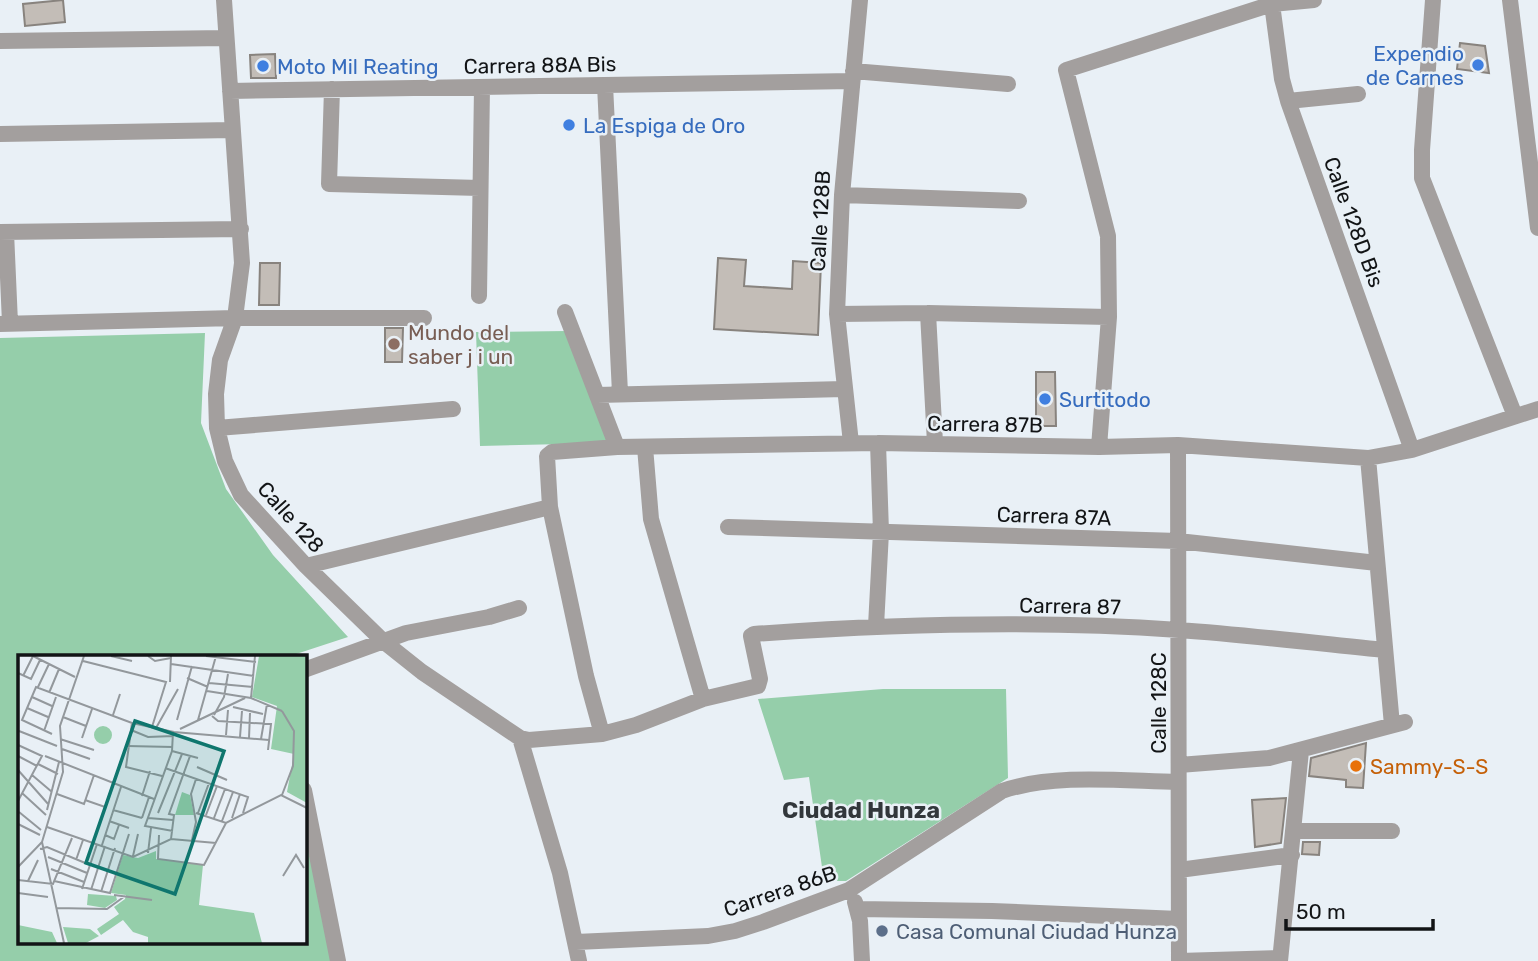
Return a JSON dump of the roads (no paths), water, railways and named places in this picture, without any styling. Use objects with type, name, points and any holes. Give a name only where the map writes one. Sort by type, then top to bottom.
[{"type":"street","name":"Calle 128","points":[[224,0],[242,263],[235,318],[220,360],[216,394],[217,428],[225,461],[241,495],[306,566],[383,642],[422,672],[520,738]]},
{"type":"street","name":"Calle 128B","points":[[851,443],[837,314],[842,195],[860,0]]},
{"type":"street","points":[[1099,447],[1109,317],[1108,236],[1066,70],[1272,4],[1314,0]]},
{"type":"street","points":[[1433,0],[1422,178],[1515,416]]},
{"type":"street","points":[[1510,0],[1535,181],[1538,226]]},
{"type":"street","name":"Calle 128D Bis","points":[[1272,4],[1282,79],[1288,101],[1412,450]]},
{"type":"street","points":[[0,41],[226,38]]},
{"type":"street","name":"Carrera 88A Bis","points":[[230,91],[605,85],[852,76],[1008,84]]},
{"type":"street","points":[[605,85],[620,393]]},
{"type":"street","points":[[479,296],[482,87]]},
{"type":"street","points":[[332,89],[329,184],[480,188]]},
{"type":"street","points":[[1288,101],[1358,94]]},
{"type":"street","points":[[0,134],[232,130]]},
{"type":"street","points":[[842,195],[1019,201]]},
{"type":"street","points":[[241,229],[3,232],[5,323],[235,318],[424,318]]},
{"type":"street","points":[[565,313],[617,447]]},
{"type":"street","points":[[928,313],[935,443]]},
{"type":"street","points":[[837,314],[1109,317]]},
{"type":"street","points":[[597,395],[844,389]]},
{"type":"street","points":[[217,428],[453,409]]},
{"type":"street","name":"Carrera 87B","points":[[550,507],[549,453],[617,447],[935,443],[1099,447],[1178,445],[1368,458],[1412,450],[1538,409]]},
{"type":"street","points":[[876,626],[880,532],[878,443]]},
{"type":"street","name":"Calle 128C","points":[[1178,445],[1179,961]]},
{"type":"street","points":[[579,961],[560,873],[520,738],[529,740],[602,734],[636,725],[704,699],[651,519],[645,447]]},
{"type":"street","points":[[1368,458],[1385,650]]},
{"type":"street","points":[[306,566],[550,507],[586,676],[602,734]]},
{"type":"street","name":"Carrera 87A","points":[[727,527],[1178,541],[1377,564]]},
{"type":"street","points":[[306,669],[406,633],[489,617],[519,608]]},
{"type":"street","name":"Carrera 87","points":[[704,699],[758,686],[760,679],[751,636],[754,634],[876,626],[1089,627],[1178,630],[1385,650]]},
{"type":"street","name":"Carrera 86B","points":[[576,942],[708,936],[735,931],[849,890],[1002,791],[1016,786],[1179,774],[1301,751],[1398,724],[1385,650]]},
{"type":"street","points":[[1179,961],[1280,960],[1301,751]]},
{"type":"street","points":[[306,800],[338,961]]},
{"type":"street","points":[[1293,831],[1392,831]]},
{"type":"street","points":[[1179,870],[1292,855]]},
{"type":"street","points":[[849,890],[858,909],[862,961]]},
{"type":"street","points":[[858,909],[992,911],[1179,919]]},
{"type":"place","name":"Expendio de Carnes","points":[[1478,65]]},
{"type":"place","name":"Moto Mil Reating","points":[[263,66]]},
{"type":"place","name":"La Espiga de Oro","points":[[569,125]]},
{"type":"place","name":"Mundo del saber j i un","points":[[394,344]]},
{"type":"place","name":"Surtitodo","points":[[1045,399]]},
{"type":"place","name":"Sammy-S-S","points":[[1356,766]]},
{"type":"place","name":"Casa Comunal Ciudad Hunza","points":[[882,931]]},
{"type":"district","name":"Ciudad Hunza","points":[[861,810]]}]
